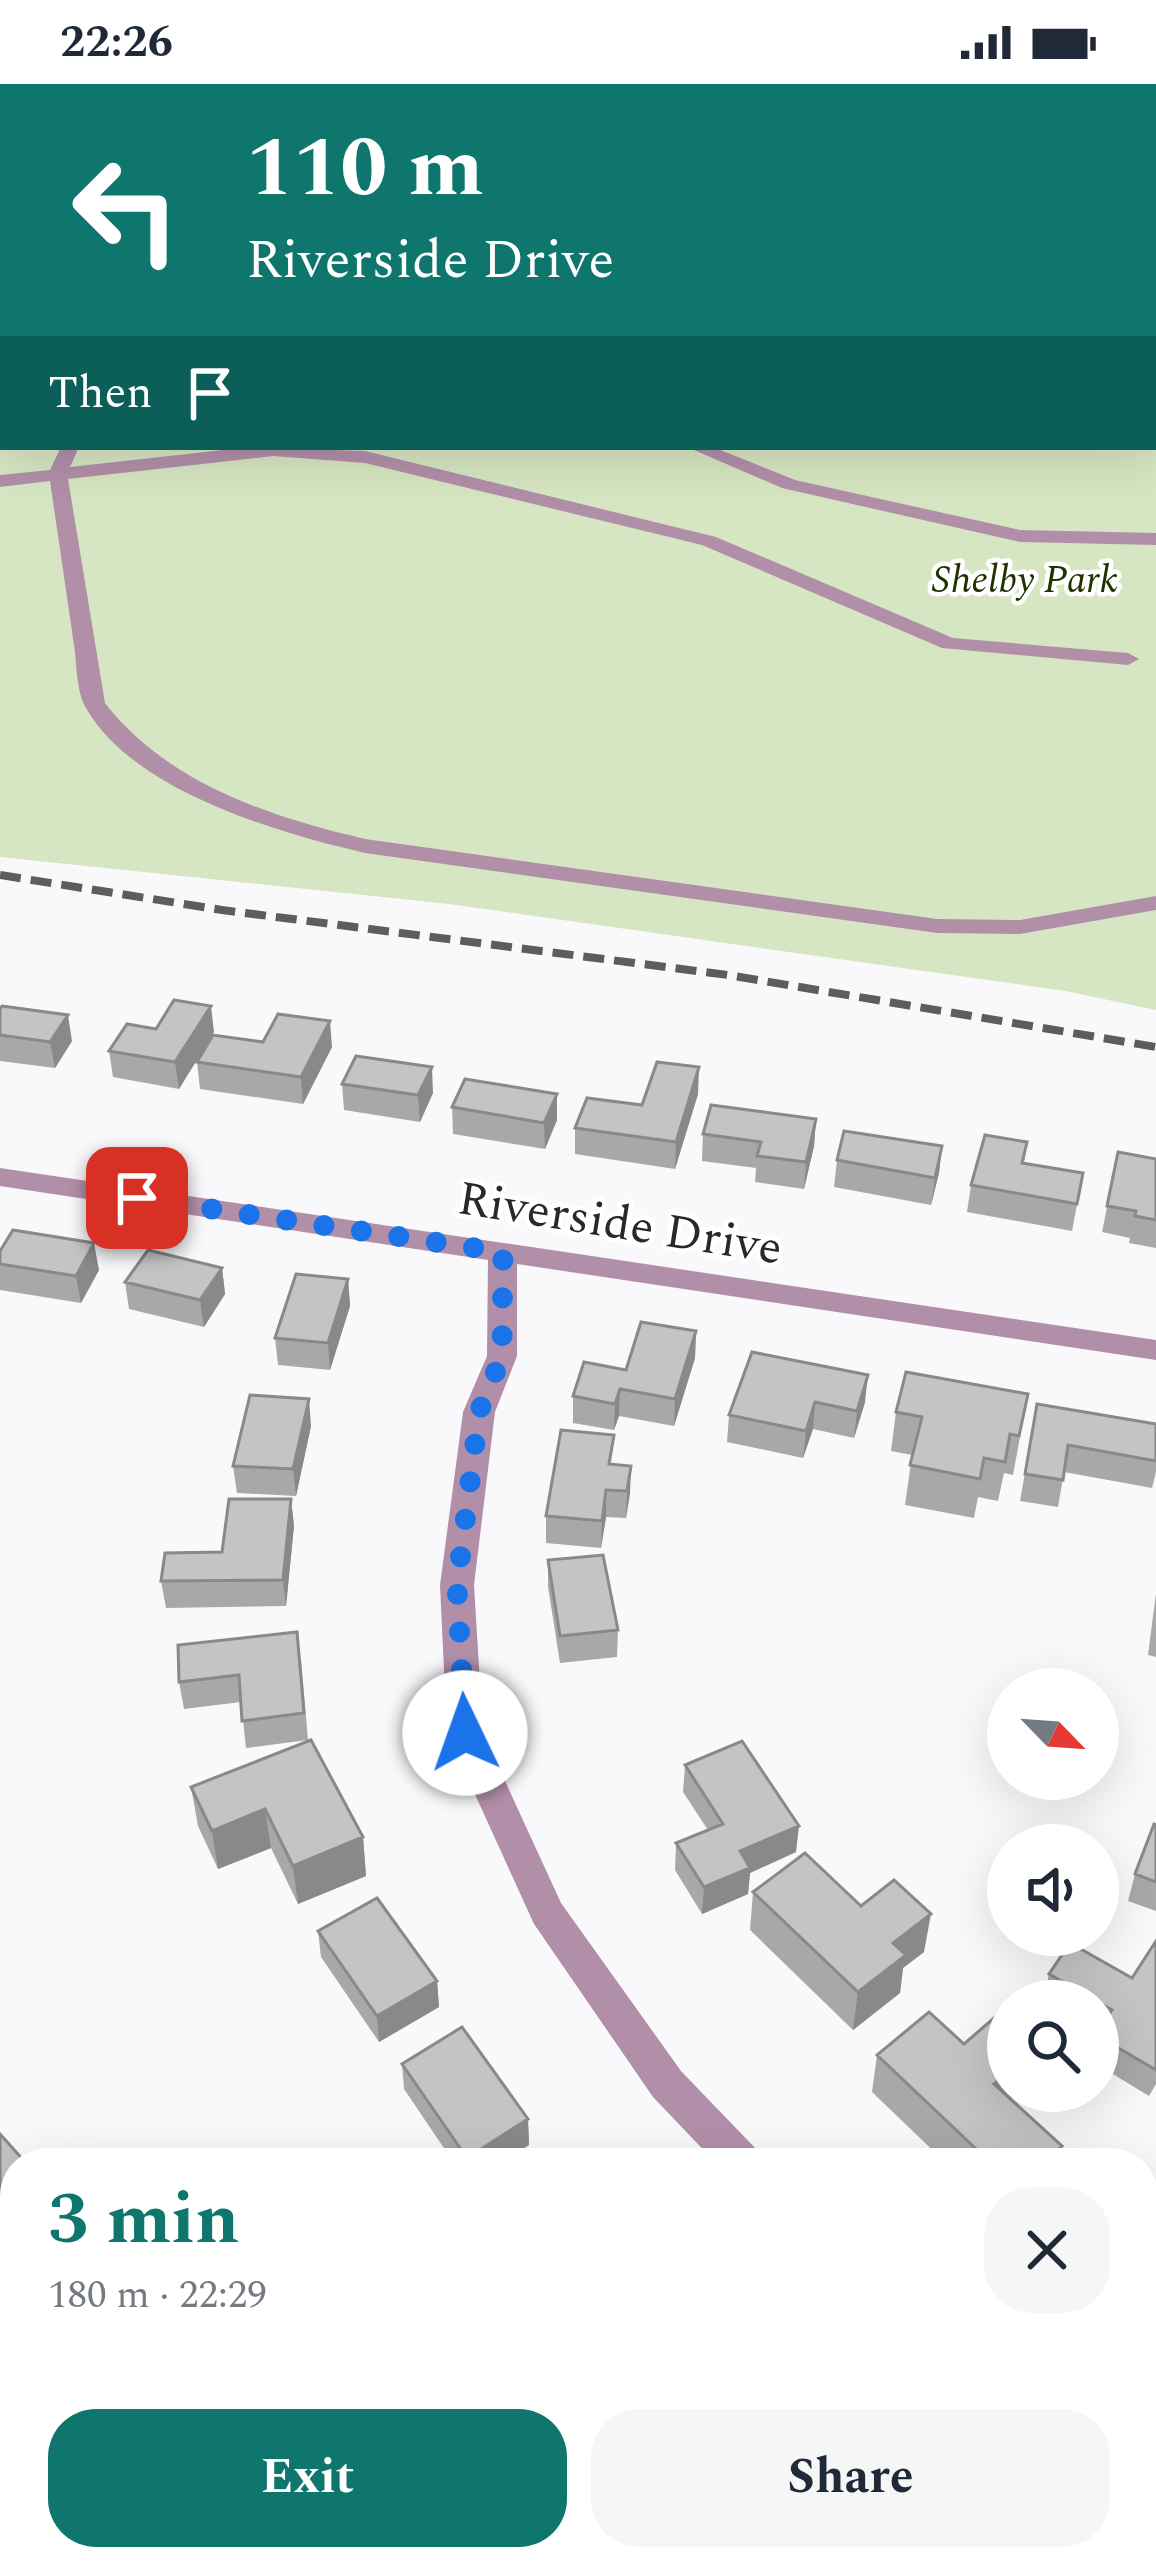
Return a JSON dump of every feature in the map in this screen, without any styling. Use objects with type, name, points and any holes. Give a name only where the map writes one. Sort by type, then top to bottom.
[{"type":"street","points":[[69,450],[58,474],[94,704],[128,742],[175,777],[260,817],[309,833],[422,856],[937,926],[1020,927],[1156,903]]},
{"type":"street","points":[[0,481],[273,450],[394,462],[709,541],[949,644],[1128,659]]},
{"type":"street","points":[[704,450],[789,484],[1020,536],[1156,538]]},
{"type":"street","name":"Riverside Drive","points":[[0,1177],[1156,1350]]},
{"type":"street","points":[[503,1252],[502,1356],[479,1412],[457,1585],[465,1733],[547,1913],[667,2084],[729,2148]]},
{"type":"green space","name":"Shelby Park","points":[[0,450],[1156,450],[1156,1010],[1065,991],[449,904],[0,857]]},
{"type":"building","points":[[174,1000],[211,1006],[175,1062],[109,1051],[127,1024],[156,1029]]},
{"type":"building","points":[[2,1006],[68,1015],[50,1042],[0,1035]]},
{"type":"building","points":[[278,1014],[330,1021],[301,1077],[197,1062],[213,1035],[263,1042]]},
{"type":"building","points":[[356,1056],[432,1067],[418,1095],[342,1084]]},
{"type":"building","points":[[657,1062],[699,1067],[676,1142],[575,1128],[587,1098],[642,1105]]},
{"type":"building","points":[[465,1079],[557,1094],[544,1123],[452,1107]]},
{"type":"building","points":[[711,1105],[816,1119],[806,1162],[757,1156],[761,1142],[703,1134]]},
{"type":"building","points":[[844,1131],[942,1146],[935,1178],[837,1160]]},
{"type":"building","points":[[985,1135],[1027,1142],[1022,1163],[1083,1173],[1077,1204],[971,1185]]},
{"type":"building","points":[[1118,1152],[1156,1159],[1156,1220],[1107,1206]]},
{"type":"building","points":[[13,1230],[94,1243],[76,1276],[0,1264],[0,1251]]},
{"type":"building","points":[[148,1250],[222,1268],[200,1300],[125,1282]]},
{"type":"building","points":[[296,1274],[348,1279],[328,1343],[275,1338]]},
{"type":"building","points":[[641,1322],[696,1331],[675,1399],[620,1389],[615,1404],[573,1396],[584,1362],[626,1370]]},
{"type":"building","points":[[752,1352],[868,1375],[857,1411],[815,1402],[806,1431],[729,1415]]},
{"type":"building","points":[[906,1372],[1028,1394],[1019,1436],[1010,1434],[1005,1462],[984,1458],[980,1479],[910,1465],[922,1417],[896,1412]]},
{"type":"building","points":[[250,1395],[309,1399],[293,1469],[233,1466]]},
{"type":"building","points":[[1037,1404],[1156,1424],[1156,1461],[1068,1445],[1063,1480],[1025,1474]]},
{"type":"building","points":[[561,1430],[614,1435],[609,1464],[631,1466],[627,1491],[606,1490],[602,1521],[546,1516]]},
{"type":"building","points":[[229,1499],[291,1499],[283,1580],[161,1581],[165,1553],[222,1552]]},
{"type":"building","points":[[603,1555],[618,1630],[560,1636],[548,1560]]},
{"type":"building","points":[[297,1632],[304,1713],[242,1721],[239,1675],[179,1682],[178,1645]]},
{"type":"building","points":[[311,1740],[363,1837],[293,1866],[265,1809],[212,1831],[191,1787]]},
{"type":"building","points":[[742,1741],[799,1826],[740,1851],[750,1868],[704,1887],[676,1843],[723,1824],[685,1765]]},
{"type":"building","points":[[1156,1825],[1156,1882],[1135,1874]]},
{"type":"building","points":[[805,1853],[861,1906],[894,1880],[931,1914],[893,1943],[906,1955],[858,1992],[753,1892]]},
{"type":"building","points":[[377,1898],[437,1981],[377,2016],[318,1931]]},
{"type":"building","points":[[1156,1941],[1156,2070],[1119,2048],[1119,1980],[1060,1980],[1049,1974],[1061,1956],[1093,1956],[1132,1978]]},
{"type":"building","points":[[929,2012],[964,2044],[987,2024],[987,2112],[1025,2112],[1062,2146],[975,2148],[877,2055]]},
{"type":"building","points":[[462,2027],[528,2119],[483,2148],[460,2148],[402,2064]]},
{"type":"railway","points":[[0,875],[222,910],[728,975],[1156,1047]]},
{"type":"route","points":[[137,1198],[503,1252],[502,1356],[479,1412],[457,1585],[465,1733]]}]
